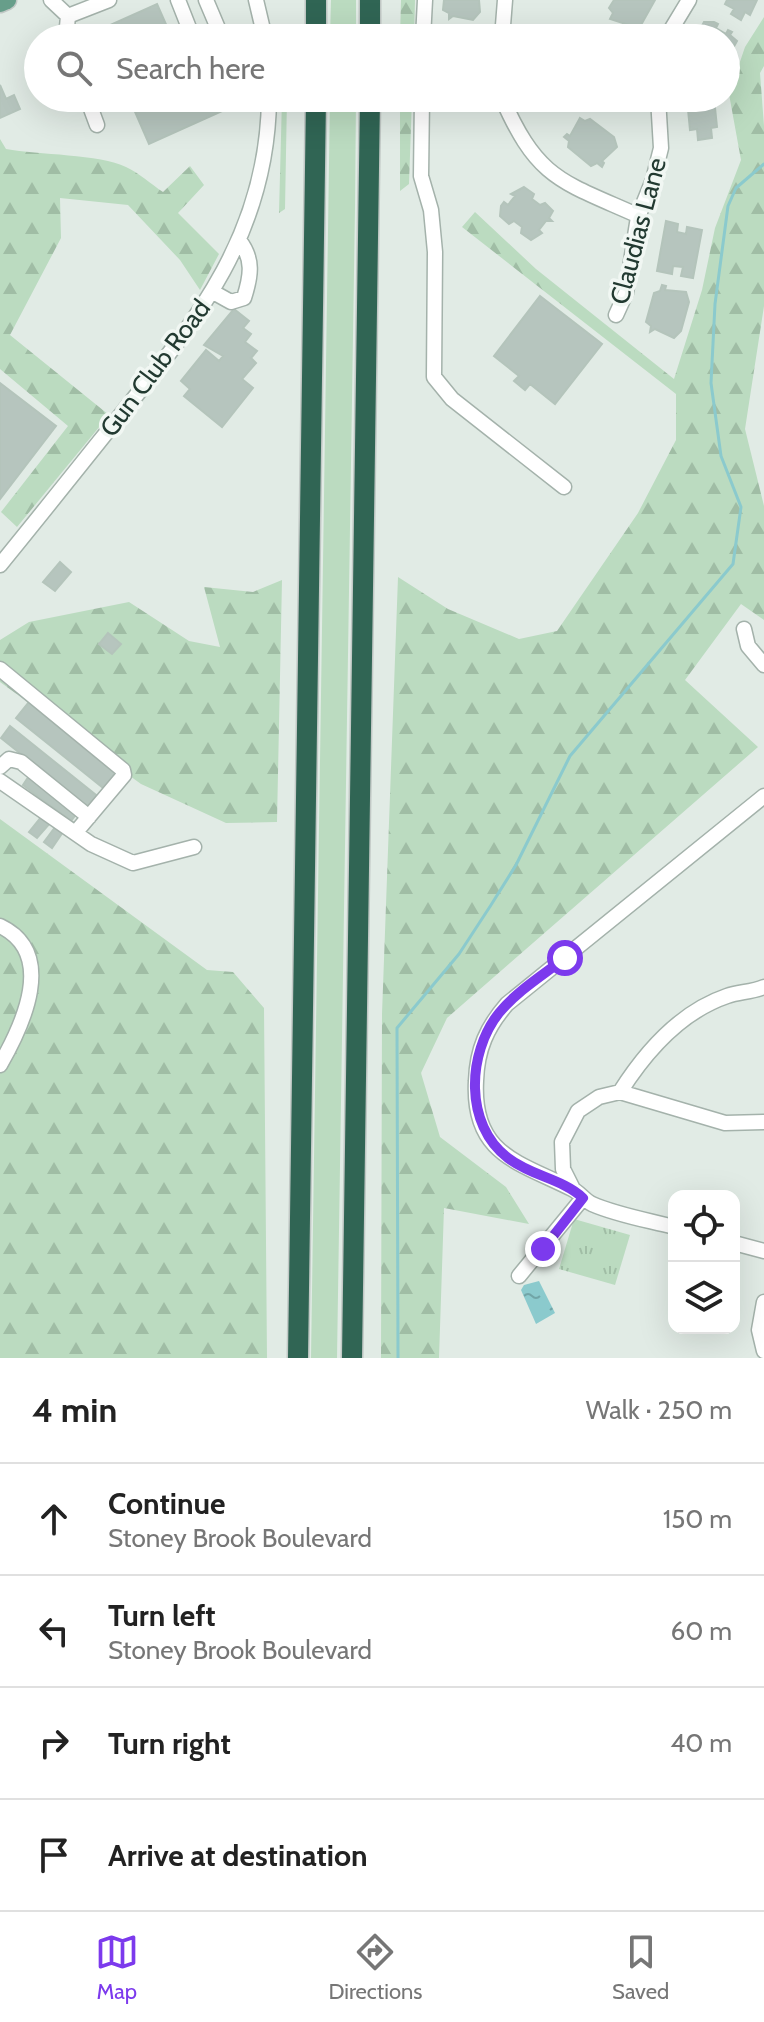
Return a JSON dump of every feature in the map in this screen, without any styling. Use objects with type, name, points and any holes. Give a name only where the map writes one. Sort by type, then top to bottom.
[{"type":"highway","points":[[316,0],[316,24]]},
{"type":"highway","points":[[370,0],[370,24]]},
{"type":"highway","points":[[298,1358],[316,112]]},
{"type":"highway","points":[[352,1358],[370,112]]},
{"type":"main road","points":[[0,3],[7,0]]},
{"type":"street","points":[[51,0],[68,16]]},
{"type":"street","points":[[68,16],[109,0]]},
{"type":"street","points":[[178,0],[187,24]]},
{"type":"street","points":[[206,0],[216,24]]},
{"type":"street","points":[[256,0],[262,24]]},
{"type":"street","points":[[424,24],[425,0]]},
{"type":"street","points":[[503,24],[505,0]]},
{"type":"street","points":[[674,24],[689,0]]},
{"type":"street","points":[[67,24],[68,16]]},
{"type":"street","points":[[92,112],[97,125]]},
{"type":"street","name":"Gun Club Road","points":[[0,565],[193,325],[213,292],[239,240],[260,179],[267,112]]},
{"type":"street","points":[[422,112],[421,176],[431,210],[435,252],[434,377],[452,399],[564,487]]},
{"type":"street","points":[[509,112],[532,157],[551,175],[639,216]]},
{"type":"street","name":"Claudias Lane","points":[[616,315],[626,293],[639,216],[661,148],[659,112]]},
{"type":"street","points":[[213,292],[231,302],[244,298],[250,265],[247,250],[239,240]]},
{"type":"street","points":[[744,629],[748,646],[764,665]]},
{"type":"street","points":[[0,669],[123,770],[124,775],[76,832]]},
{"type":"street","points":[[0,767],[9,759],[21,762],[89,817]]},
{"type":"street","points":[[0,781],[91,844],[133,863],[194,847]]},
{"type":"street","points":[[668,1225],[613,1211],[510,1160],[485,1130],[475,1096],[480,1050],[488,1028],[507,1004],[764,796]]},
{"type":"street","points":[[0,926],[23,944],[31,965],[31,992],[13,1042],[0,1065]]},
{"type":"street","points":[[578,1194],[561,1160],[565,1130],[587,1104],[620,1092],[649,1050],[689,1016],[726,997],[764,987]]},
{"type":"street","points":[[620,1092],[725,1123],[764,1122]]},
{"type":"street","points":[[519,1276],[578,1194]]},
{"type":"street","points":[[740,1245],[764,1251]]},
{"type":"street","points":[[764,1302],[759,1330],[764,1351]]},
{"type":"green space","points":[[331,0],[356,0],[356,24],[330,24]]},
{"type":"green space","points":[[401,0],[415,0],[414,24],[400,24]]},
{"type":"green space","points":[[764,17],[764,66],[760,73],[764,126],[764,306],[745,429],[764,506],[764,620],[741,604],[685,680],[758,747],[447,1018],[421,1073],[440,1137],[506,1187],[529,1224],[444,1208],[439,1358],[381,1358],[382,1014],[398,577],[448,609],[519,639],[557,631],[638,513],[676,440],[676,394],[462,227],[475,212],[536,269],[674,379],[702,290],[715,228],[741,160],[732,112],[740,112],[740,62],[745,47]]},
{"type":"green space","points":[[282,112],[287,112],[285,209],[279,213]]},
{"type":"green space","points":[[330,112],[356,112],[337,1358],[311,1358]]},
{"type":"green space","points":[[400,112],[412,112],[409,184],[400,191]]},
{"type":"green space","points":[[0,139],[6,149],[115,163],[136,172],[163,192],[190,166],[204,185],[178,213],[219,254],[200,290],[180,260],[128,205],[60,198],[61,238],[10,335],[109,415],[17,527],[1,512],[68,426],[0,369]]},
{"type":"green space","points":[[282,580],[277,822],[226,823],[141,784],[0,682],[0,640],[29,622],[129,602],[189,641],[220,647],[204,587],[253,592]]},
{"type":"green space","points":[[0,819],[207,970],[233,972],[264,1008],[267,1358],[0,1358]]},
{"type":"green space","points":[[574,1219],[630,1235],[615,1285],[559,1269]]},
{"type":"water","points":[[539,1281],[555,1313],[536,1324],[521,1290],[524,1285]]},
{"type":"building","points":[[444,0],[479,0],[480,12],[473,20],[453,16],[449,19],[449,13],[443,10]]},
{"type":"building","points":[[614,0],[655,0],[642,24],[626,24],[610,19],[613,13],[609,8]]},
{"type":"building","points":[[727,0],[757,0],[750,15],[745,12],[741,20],[731,14],[734,9],[725,4]]},
{"type":"building","points":[[157,4],[166,24],[112,24]]},
{"type":"building","points":[[0,85],[6,99],[14,95],[20,109],[0,118]]},
{"type":"building","points":[[135,112],[220,112],[149,144]]},
{"type":"building","points":[[688,112],[715,112],[717,127],[711,128],[712,138],[698,140],[697,129],[690,130]]},
{"type":"building","points":[[580,118],[585,121],[590,119],[614,137],[617,147],[602,161],[602,167],[597,163],[591,166],[568,147],[569,141],[564,137],[567,134],[570,136]]},
{"type":"building","points":[[524,187],[534,194],[532,199],[540,205],[545,203],[553,211],[549,218],[552,221],[546,221],[539,230],[542,233],[531,240],[521,233],[522,227],[514,221],[509,224],[500,216],[504,202],[508,205],[515,196],[511,194]]},
{"type":"building","points":[[666,221],[678,224],[677,232],[686,234],[687,227],[702,230],[693,278],[681,276],[683,267],[673,266],[672,274],[657,271]]},
{"type":"building","points":[[662,285],[666,286],[665,290],[686,292],[689,302],[681,331],[674,338],[655,329],[650,332],[651,326],[646,322],[654,293],[660,291]]},
{"type":"building","points":[[540,296],[602,344],[555,404],[530,384],[525,390],[514,381],[519,376],[494,356]]},
{"type":"building","points":[[234,309],[249,321],[243,328],[251,334],[245,342],[257,351],[251,358],[256,363],[242,379],[253,388],[222,427],[184,396],[190,389],[181,381],[206,350],[219,361],[223,356],[204,345]]},
{"type":"building","points":[[0,383],[56,426],[0,499]]},
{"type":"building","points":[[60,562],[71,572],[55,591],[43,582]]},
{"type":"building","points":[[108,633],[121,644],[112,654],[99,644]]},
{"type":"building","points":[[29,702],[120,776],[107,791],[16,718]]},
{"type":"building","points":[[10,726],[101,799],[92,811],[1,738]]},
{"type":"building","points":[[29,776],[77,813],[71,821],[23,785]]},
{"type":"building","points":[[42,816],[50,823],[37,838],[29,832]]},
{"type":"building","points":[[56,826],[63,832],[52,848],[44,842]]},
{"type":"waterway","points":[[398,1358],[397,1028],[459,954],[491,905],[516,865],[570,756],[733,564],[741,507],[721,456],[711,383],[715,304],[728,206],[736,188],[764,164]]},
{"type":"route","points":[[543,1249],[583,1198],[573,1189],[529,1172],[499,1151],[485,1130],[478,1111],[476,1067],[483,1039],[498,1014],[530,984],[565,958]]}]
